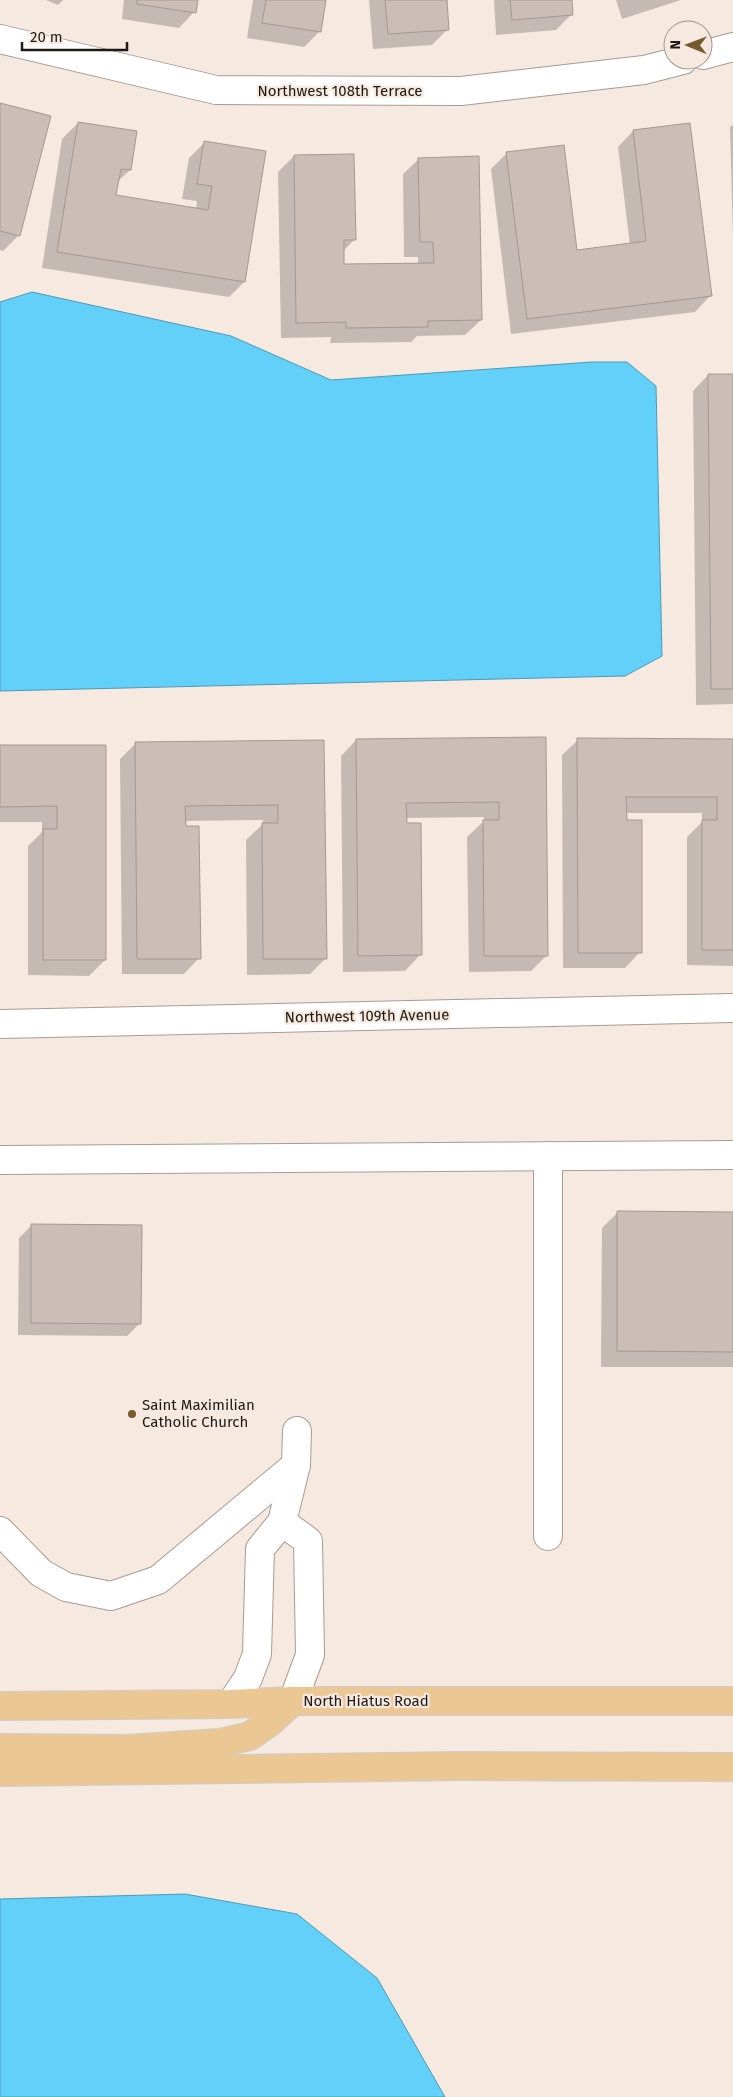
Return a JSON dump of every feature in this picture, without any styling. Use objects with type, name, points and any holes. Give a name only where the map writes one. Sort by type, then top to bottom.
[{"type":"main road","name":"North Hiatus Road","points":[[0,1706],[230,1704],[293,1701],[733,1701]]},
{"type":"main road","points":[[0,1748],[127,1749],[220,1743],[250,1736],[271,1721],[293,1701]]},
{"type":"main road","points":[[0,1772],[459,1766],[733,1767]]},
{"type":"street","name":"Northwest 108th Terrace","points":[[0,39],[216,90],[460,91],[644,70],[663,65]]},
{"type":"street","points":[[713,52],[733,47]]},
{"type":"street","name":"Northwest 109th Avenue","points":[[0,1024],[733,1008]]},
{"type":"street","points":[[0,1160],[733,1155]]},
{"type":"street","points":[[548,1156],[548,1536]]},
{"type":"street","points":[[230,1704],[248,1678],[257,1654],[260,1548],[282,1522],[296,1465],[297,1431]]},
{"type":"street","points":[[0,1531],[41,1572],[66,1587],[111,1596],[158,1580],[296,1465]]},
{"type":"street","points":[[282,1522],[308,1541],[310,1655],[293,1701]]},
{"type":"water","points":[[32,292],[231,336],[331,380],[592,362],[627,362],[656,386],[662,656],[625,676],[0,691],[0,302]]},
{"type":"water","points":[[185,1894],[297,1914],[377,1978],[445,2097],[0,2097],[0,1899]]},
{"type":"building","points":[[137,0],[198,0],[196,13],[137,4]]},
{"type":"building","points":[[266,0],[326,0],[321,32],[262,23]]},
{"type":"building","points":[[385,0],[447,0],[449,30],[388,34]]},
{"type":"building","points":[[510,0],[572,0],[573,15],[512,20]]},
{"type":"building","points":[[0,103],[51,116],[20,236],[0,231]]},
{"type":"building","points":[[78,122],[137,131],[131,170],[121,169],[116,195],[208,210],[212,186],[197,184],[204,141],[266,151],[245,282],[57,252]]},
{"type":"building","points":[[690,123],[712,296],[527,319],[506,152],[564,145],[577,250],[646,241],[633,130]]},
{"type":"building","points":[[354,154],[356,240],[344,240],[344,264],[434,263],[433,242],[420,242],[418,158],[479,156],[482,320],[428,321],[428,327],[346,328],[346,322],[296,323],[294,155]]},
{"type":"building","points":[[708,374],[733,374],[733,689],[711,689]]},
{"type":"building","points":[[546,737],[548,956],[484,956],[483,820],[499,820],[499,802],[406,803],[407,823],[421,823],[422,955],[358,956],[356,739]]},
{"type":"building","points":[[577,738],[733,739],[733,950],[702,950],[702,820],[717,820],[717,797],[626,797],[627,820],[642,820],[642,953],[578,953]]},
{"type":"building","points":[[324,740],[327,959],[263,959],[262,823],[278,823],[278,805],[185,806],[186,826],[199,826],[201,959],[137,959],[135,742]]},
{"type":"building","points":[[0,745],[106,745],[106,960],[43,960],[43,829],[57,829],[57,806],[0,807]]},
{"type":"building","points":[[617,1211],[733,1212],[733,1352],[617,1351]]},
{"type":"building","points":[[31,1224],[142,1225],[141,1324],[31,1323]]},
{"type":"place","name":"Saint Maximilian Catholic Church","points":[[132,1414]]}]
